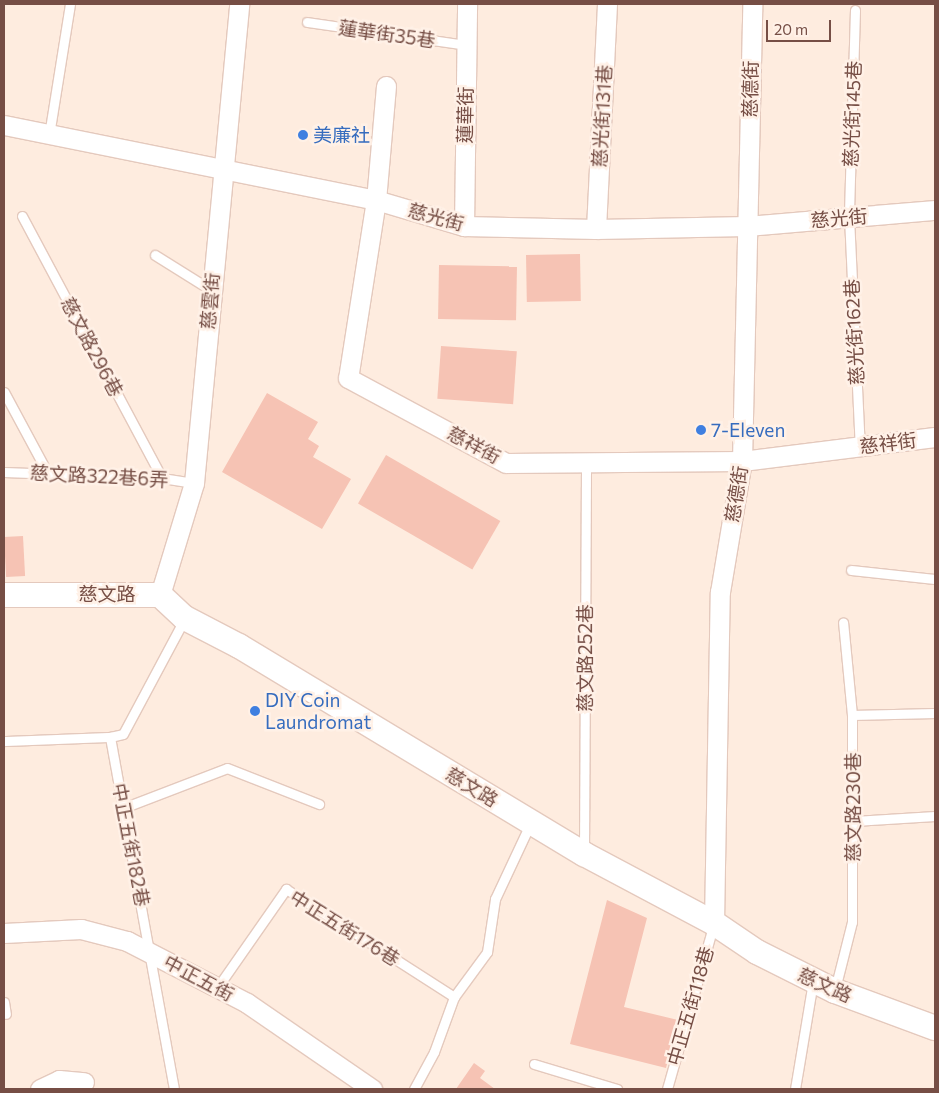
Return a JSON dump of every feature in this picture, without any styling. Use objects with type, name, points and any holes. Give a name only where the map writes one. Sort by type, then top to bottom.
[{"type":"street","name":"慈雲街","points":[[160,595],[194,483],[221,168],[239,4]]},
{"type":"street","name":"蓮華街","points":[[464,226],[467,4]]},
{"type":"street","name":"慈光街131巷","points":[[596,229],[607,4]]},
{"type":"street","name":"慈德街","points":[[714,923],[720,592],[742,461],[752,4]]},
{"type":"street","name":"慈祥街","points":[[386,86],[376,200],[348,378],[506,463],[742,461],[935,437]]},
{"type":"street","name":"慈光街","points":[[4,125],[376,200],[464,226],[596,229],[747,226],[935,210]]},
{"type":"street","name":"慈文路","points":[[4,595],[160,595],[186,618],[239,646],[584,854],[714,923],[757,952],[824,986],[935,1028]]},
{"type":"street","name":"中正五街","points":[[4,933],[81,929],[118,938],[247,1003],[372,1089]]},
{"type":"street","points":[[40,1089],[59,1080],[84,1082]]},
{"type":"lane","points":[[49,135],[70,4]]},
{"type":"lane","name":"慈光街145巷","points":[[849,218],[855,10]]},
{"type":"lane","name":"蓮華街35巷","points":[[307,22],[466,45]]},
{"type":"lane","name":"慈文路296巷","points":[[22,216],[162,478]]},
{"type":"lane","name":"慈光街162巷","points":[[849,218],[860,446]]},
{"type":"lane","points":[[154,255],[211,290]]},
{"type":"lane","points":[[4,392],[47,472]]},
{"type":"lane","name":"慈文路252巷","points":[[584,854],[586,462]]},
{"type":"lane","name":"慈文路322巷6弄","points":[[4,472],[47,472],[162,478],[194,483]]},
{"type":"lane","points":[[851,570],[935,579]]},
{"type":"lane","points":[[4,741],[78,736],[110,737],[123,734],[186,618]]},
{"type":"lane","name":"慈文路230巷","points":[[795,1089],[824,986],[852,922],[854,821],[852,714],[843,622]]},
{"type":"lane","points":[[852,714],[935,713]]},
{"type":"lane","name":"中正五街182巷","points":[[110,737],[151,954],[174,1089]]},
{"type":"lane","points":[[123,808],[227,768],[319,804]]},
{"type":"lane","points":[[854,821],[935,816]]},
{"type":"lane","points":[[414,1089],[434,1052],[454,997],[487,952],[495,898],[531,822]]},
{"type":"lane","name":"中正五街176巷","points":[[217,988],[286,889],[454,997]]},
{"type":"lane","name":"中正五街118巷","points":[[666,1089],[714,923]]},
{"type":"lane","points":[[4,1002],[6,1014]]},
{"type":"lane","points":[[534,1064],[617,1089]]},
{"type":"building","points":[[580,254],[581,301],[527,302],[526,255]]},
{"type":"building","points":[[439,265],[517,266],[516,320],[438,319]]},
{"type":"building","points":[[441,346],[517,351],[513,404],[437,399]]},
{"type":"building","points":[[267,393],[318,422],[308,439],[319,446],[313,457],[351,479],[322,529],[222,472]]},
{"type":"building","points":[[386,455],[500,521],[472,569],[358,503]]},
{"type":"building","points":[[23,536],[25,576],[6,577],[4,537]]},
{"type":"building","points":[[607,900],[647,918],[624,1007],[678,1020],[666,1068],[570,1044]]},
{"type":"building","points":[[474,1063],[485,1071],[480,1078],[495,1089],[456,1089]]},
{"type":"place","name":"美廉社","points":[[303,135]]},
{"type":"place","name":"7-Eleven","points":[[701,430]]},
{"type":"place","name":"DIY Coin Laundromat","points":[[255,711]]}]
